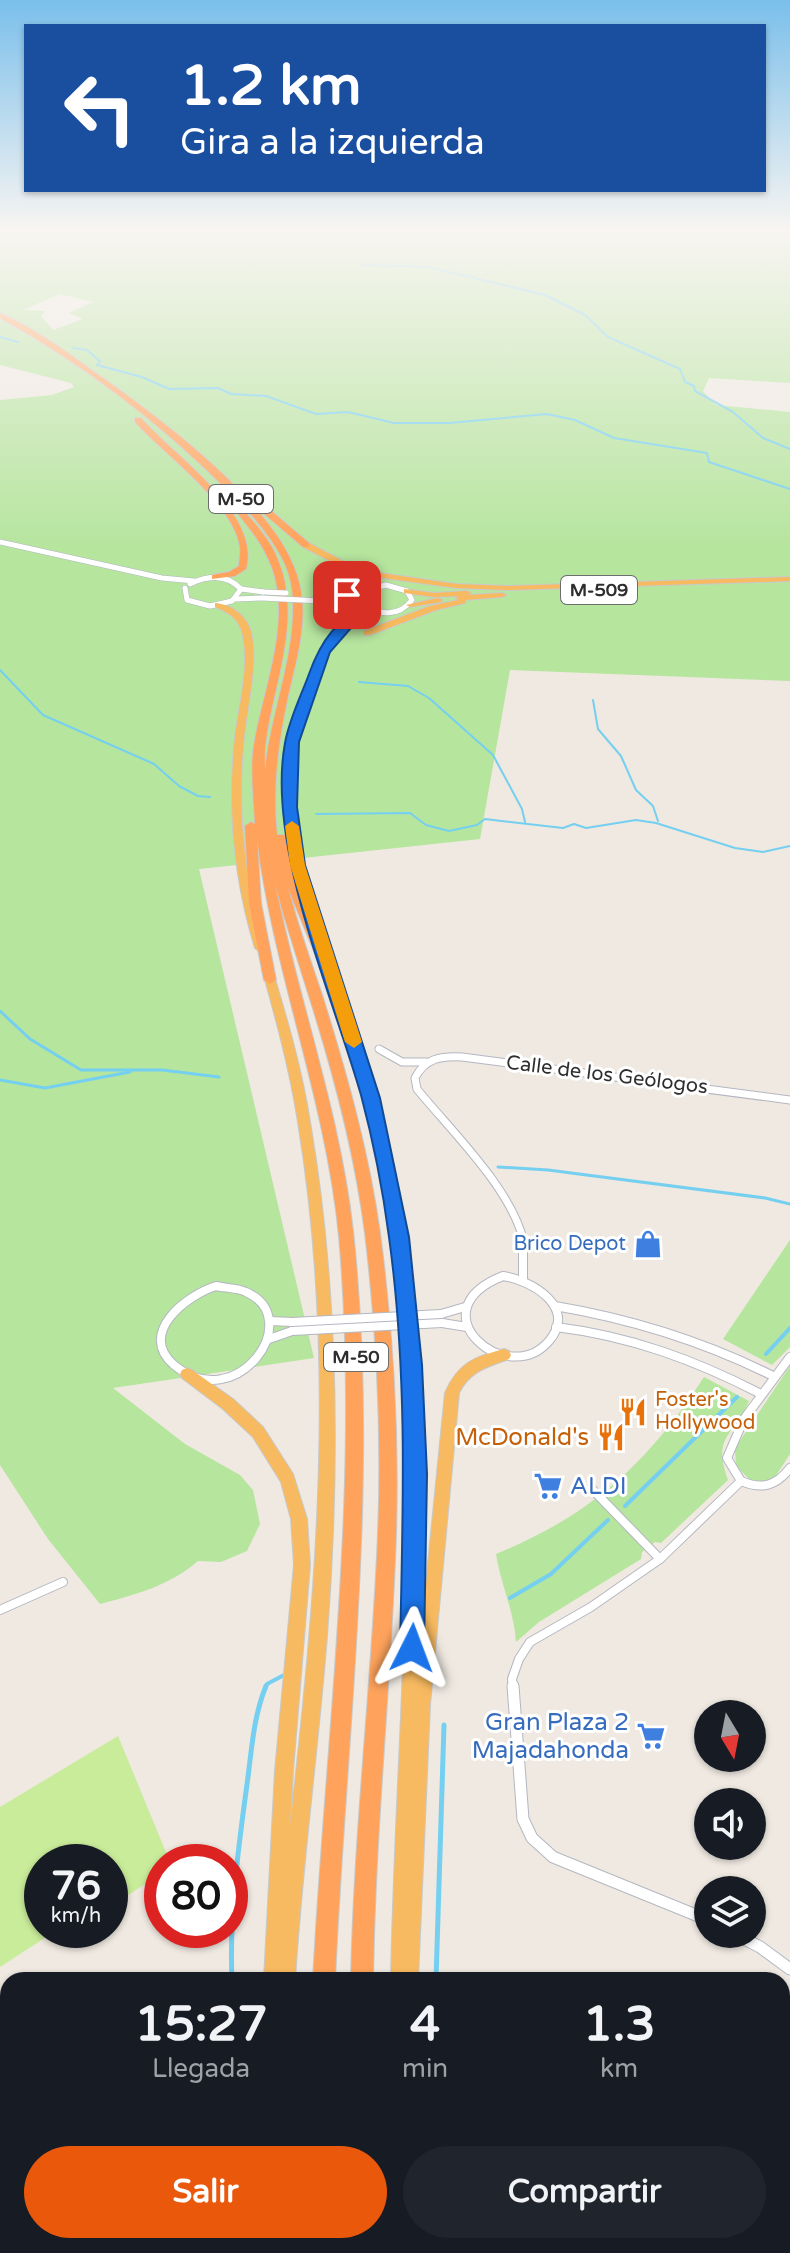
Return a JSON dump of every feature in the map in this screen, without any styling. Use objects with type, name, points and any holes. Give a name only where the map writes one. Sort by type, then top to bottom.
[{"type":"highway","name":"M-50","points":[[33,337],[80,364],[261,520],[288,561],[296,586],[298,637],[279,711],[269,812],[276,868],[343,1090],[362,1165],[384,1358],[388,1469],[362,1972]]},
{"type":"highway","name":"M-50","points":[[142,417],[251,522],[276,563],[286,610],[284,638],[260,743],[258,821],[263,869],[322,1092],[337,1169],[347,1236],[356,1360],[356,1470],[325,1972]]},
{"type":"highway","points":[[142,417],[177,436],[347,578],[372,585]]},
{"type":"highway","points":[[142,417],[220,503],[241,535],[245,559],[243,567],[232,574],[215,577]]},
{"type":"highway","points":[[306,545],[358,572],[456,586],[508,588],[708,582]]},
{"type":"highway","name":"M-509","points":[[407,591],[445,595],[790,581]]},
{"type":"highway","name":"M-509","points":[[410,605],[440,599],[790,581]]},
{"type":"highway","points":[[367,633],[448,603],[538,593]]},
{"type":"highway","points":[[218,605],[237,613],[248,637],[237,759],[237,838],[251,921],[270,980]]},
{"type":"highway","points":[[373,613],[353,618],[324,651],[300,715],[289,760],[290,807],[298,865],[344,1009],[387,1165],[399,1237],[411,1365],[415,1588],[400,1972]]},
{"type":"highway","points":[[260,743],[252,772],[251,870],[257,919],[298,1096],[311,1172],[320,1237],[327,1359],[322,1590],[302,1780],[287,1972]]},
{"type":"highway","points":[[270,783],[281,843],[294,888],[344,1009]]},
{"type":"highway","points":[[409,1972],[422,1705],[452,1393],[463,1371],[476,1363],[504,1355]]},
{"type":"highway","points":[[187,1374],[228,1404],[258,1432],[288,1479],[299,1519],[302,1565],[284,1771],[273,1972]]},
{"type":"street","points":[[0,544],[162,578],[194,581],[215,577],[263,595]]},
{"type":"street","points":[[0,544],[185,588]]},
{"type":"street","points":[[194,581],[185,588],[184,596],[192,603],[218,605],[263,595],[321,598],[373,613]]},
{"type":"street","name":"M-509","points":[[372,585],[388,584],[407,591]]},
{"type":"street","points":[[321,598],[355,593],[372,585]]},
{"type":"street","points":[[235,599],[241,589]]},
{"type":"street","points":[[407,591],[411,595],[410,605]]},
{"type":"street","points":[[355,593],[356,606]]},
{"type":"street","name":"M-509","points":[[373,613],[394,613],[410,605]]},
{"type":"street","name":"Calle de los Geólogos","points":[[379,1049],[402,1062],[426,1062],[445,1056],[462,1057],[790,1100]]},
{"type":"street","points":[[426,1062],[415,1078],[417,1089],[507,1203],[523,1237],[523,1278]]},
{"type":"street","points":[[442,1318],[467,1327],[485,1348],[504,1355],[523,1356],[545,1346],[556,1327],[555,1306],[543,1288],[523,1278],[503,1276],[485,1281],[472,1292],[465,1307],[467,1327]]},
{"type":"street","points":[[216,1286],[245,1290],[257,1298],[270,1321],[269,1339],[263,1354],[251,1366],[236,1375],[218,1380],[187,1374],[167,1355],[163,1329],[176,1304],[188,1295],[216,1286]]},
{"type":"street","points":[[555,1306],[618,1316],[664,1328],[707,1344],[773,1376]]},
{"type":"street","points":[[270,1321],[292,1326],[442,1318],[465,1307]]},
{"type":"street","points":[[269,1339],[292,1326]]},
{"type":"street","points":[[556,1327],[618,1336],[661,1348],[761,1394]]},
{"type":"street","points":[[790,1357],[761,1394],[729,1447],[727,1458],[741,1481],[763,1489],[775,1485],[790,1468]]},
{"type":"street","points":[[694,1914],[553,1857],[532,1838],[523,1819],[512,1679],[519,1659],[530,1642],[591,1607],[660,1559],[741,1481]]},
{"type":"street","points":[[591,1488],[660,1559]]},
{"type":"street","points":[[0,1598],[3,1609],[63,1582]]},
{"type":"street","points":[[761,1948],[790,1969]]},
{"type":"green space","points":[[0,337],[790,337],[790,383],[709,378],[703,391],[716,405],[790,412],[790,681],[510,670],[480,839],[199,869],[314,1358],[113,1388],[185,1444],[240,1475],[253,1490],[260,1524],[247,1551],[221,1562],[198,1561],[164,1583],[100,1604],[48,1539],[0,1465],[0,400],[52,395],[74,387],[71,383],[0,365]]},
{"type":"green space","points":[[790,1240],[790,1347],[772,1365],[723,1339]]},
{"type":"green space","points":[[790,1366],[790,1454],[775,1477],[763,1482],[750,1480],[736,1466],[735,1448]]},
{"type":"green space","points":[[704,1377],[749,1401],[723,1445],[728,1480],[661,1543],[655,1542],[642,1552],[641,1559],[539,1622],[516,1642],[496,1554],[561,1522],[615,1483],[661,1436]]},
{"type":"green space","points":[[118,1736],[163,1844],[144,1844],[144,1885],[128,1895],[128,1844],[24,1844],[24,1948],[29,1948],[0,1967],[0,1807]]},
{"type":"waterway","points":[[1,337],[18,342]]},
{"type":"waterway","points":[[608,337],[680,369],[685,382],[694,386],[695,391],[733,412],[763,438],[790,449]]},
{"type":"waterway","points":[[73,348],[87,350],[100,361],[97,365],[142,377],[169,389],[218,388],[231,394],[266,396],[316,414],[348,412],[394,423],[449,423],[547,414],[575,420],[614,438],[707,453],[709,462],[790,489]]},
{"type":"waterway","points":[[0,670],[43,715],[154,764],[179,786],[198,796],[210,797]]},
{"type":"waterway","points":[[359,682],[408,686],[429,698],[493,755],[522,809],[525,822]]},
{"type":"waterway","points":[[593,700],[598,729],[621,756],[636,790],[653,806],[658,821]]},
{"type":"waterway","points":[[316,814],[410,813],[426,825],[449,831],[477,825],[485,819],[563,828],[574,824],[586,828],[636,820],[656,823],[735,848],[763,852],[790,846]]},
{"type":"waterway","points":[[0,1011],[30,1039],[81,1070],[162,1070],[219,1077]]},
{"type":"waterway","points":[[0,1080],[45,1088],[130,1072]]},
{"type":"waterway","points":[[498,1167],[548,1170],[765,1198],[790,1204]]},
{"type":"waterway","points":[[766,1354],[790,1328]]},
{"type":"waterway","points":[[625,1506],[737,1397]]},
{"type":"waterway","points":[[510,1598],[551,1574],[608,1520]]},
{"type":"waterway","points":[[266,1686],[284,1675]]},
{"type":"waterway","points":[[232,1972],[233,1904],[238,1853],[254,1731],[266,1686]]},
{"type":"waterway","points":[[436,1972],[444,1725]]},
{"type":"slow traffic","points":[[292,826],[298,865],[312,914],[338,985],[354,1042]]},
{"type":"place","name":"Brico Depot","points":[[648,1244]]},
{"type":"place","name":"Foster's Hollywood","points":[[633,1412]]},
{"type":"place","name":"McDonald's","points":[[611,1437]]},
{"type":"place","name":"ALDI","points":[[548,1486]]},
{"type":"place","name":"Gran Plaza 2 Majadahonda","points":[[651,1736]]},
{"type":"route","points":[[347,595],[355,593],[356,606],[373,613],[353,618],[328,642],[324,651],[292,742],[289,760],[290,807],[298,865],[371,1098],[387,1165],[399,1237],[411,1365],[415,1474],[412,1648]]}]
